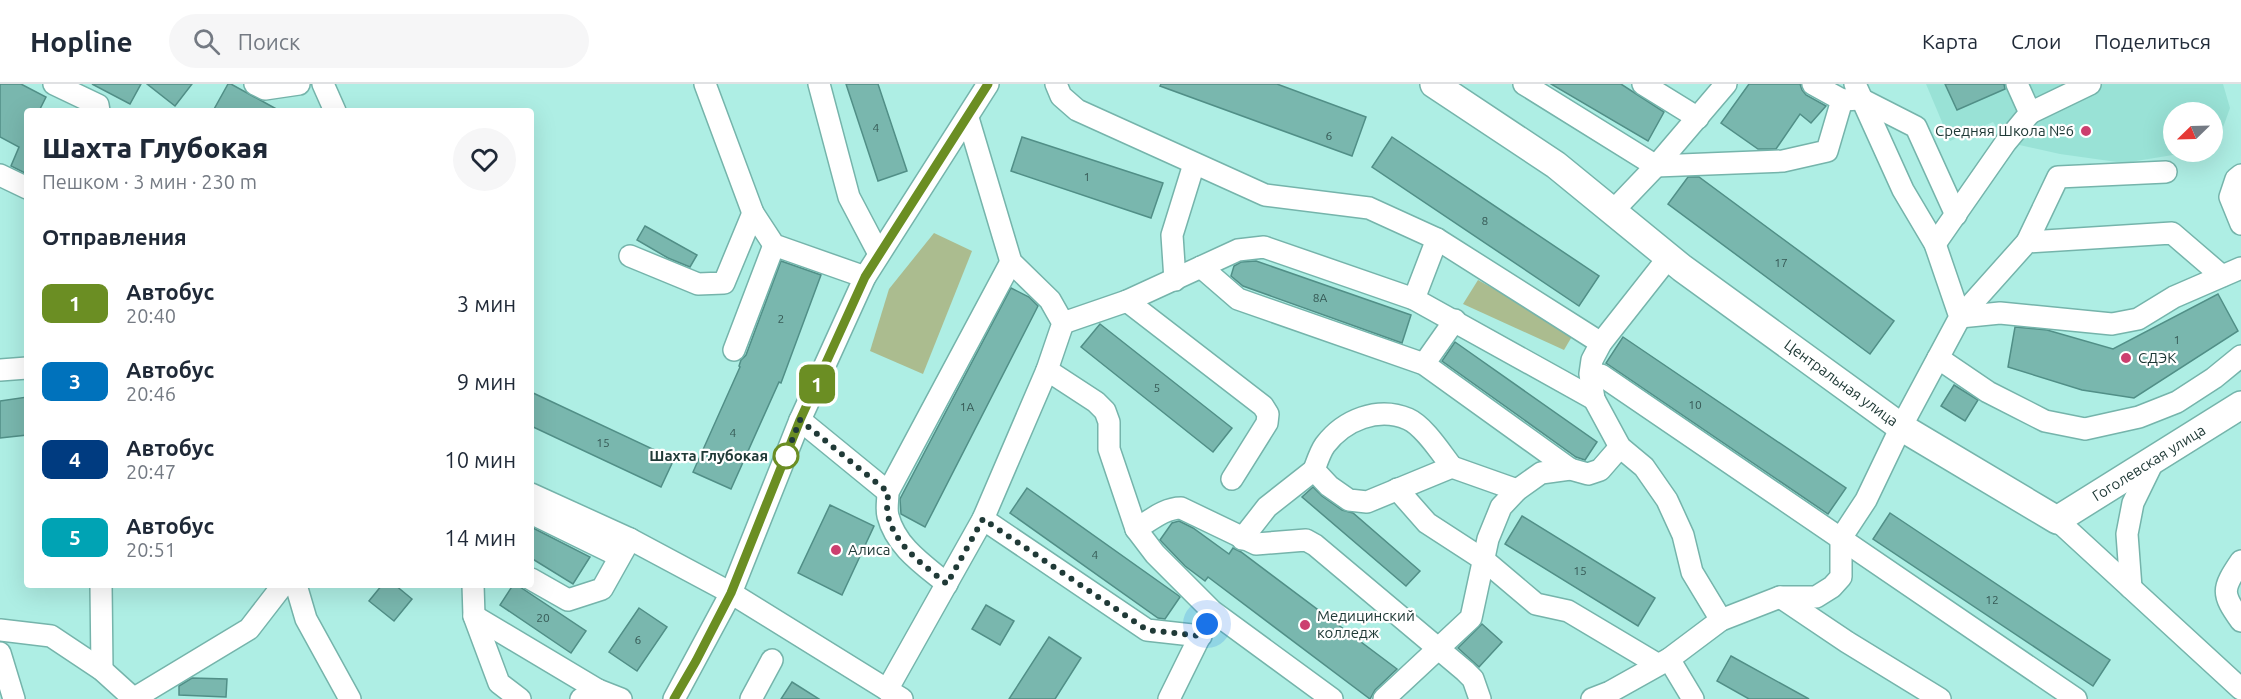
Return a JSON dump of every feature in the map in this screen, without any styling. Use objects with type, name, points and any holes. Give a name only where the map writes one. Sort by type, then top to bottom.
[{"type":"main road","name":"Центральная улица","points":[[1434,84],[1556,165],[1668,258],[1901,427],[2057,520]]},
{"type":"main road","name":"Гоголевская улица","points":[[2057,520],[2241,405]]},
{"type":"street","points":[[54,84],[98,105],[98,108]]},
{"type":"street","points":[[255,84],[265,89],[299,84]]},
{"type":"street","points":[[323,84],[334,108]]},
{"type":"street","points":[[705,84],[753,213],[774,245],[865,277]]},
{"type":"street","points":[[819,84],[849,197],[879,254]]},
{"type":"street","points":[[1056,84],[1061,96],[1077,110],[1265,195],[1369,208],[1437,239],[1601,343]]},
{"type":"street","points":[[1524,84],[1656,166],[1783,161],[1827,151],[1853,94]]},
{"type":"street","points":[[1643,84],[1698,118]]},
{"type":"street","points":[[1613,211],[1656,166],[1726,84]]},
{"type":"street","points":[[1813,84],[1853,94],[1916,127],[1956,215]]},
{"type":"street","points":[[2017,84],[2030,113]]},
{"type":"street","points":[[1935,244],[2006,142],[2030,113],[2090,84]]},
{"type":"street","points":[[674,699],[731,593],[800,420],[865,277],[968,118],[980,87]]},
{"type":"street","points":[[1853,94],[1935,244],[1960,317]]},
{"type":"street","points":[[534,514],[625,547],[731,593],[894,694],[947,584],[983,519],[1047,370],[1063,323],[1050,300],[1011,262],[968,118]]},
{"type":"street","points":[[1175,280],[1172,234],[1194,164]]},
{"type":"street","points":[[1606,697],[1663,662],[1721,620],[1779,597],[1816,597],[1832,587],[1841,577],[1841,538],[1866,500],[1901,427],[1960,317],[2026,242],[2058,177],[2166,172]]},
{"type":"street","points":[[0,175],[24,187]]},
{"type":"street","points":[[2241,175],[2236,179],[2230,197],[2241,224]]},
{"type":"street","points":[[630,256],[698,284],[724,283],[753,213]]},
{"type":"street","points":[[2026,242],[2172,233],[2232,272]]},
{"type":"street","points":[[1414,299],[1437,239]]},
{"type":"street","points":[[734,350],[774,245]]},
{"type":"street","points":[[1063,323],[1127,302],[1238,250],[1264,247],[1414,299],[1594,399]]},
{"type":"street","points":[[1668,258],[1601,343],[1592,360],[1590,374],[1594,399],[1620,447],[1644,467],[1667,500],[1683,535],[1692,572],[1721,620]]},
{"type":"street","points":[[947,584],[907,550],[898,538],[888,515],[888,492],[1011,262]]},
{"type":"street","points":[[1201,267],[1238,299],[1424,364],[1570,469],[1588,474],[1600,470],[1620,447]]},
{"type":"street","points":[[1960,317],[2000,313],[2112,324],[2138,319],[2174,297],[2232,272]]},
{"type":"street","points":[[1127,302],[1263,406],[1268,414],[1267,423],[1232,479]]},
{"type":"street","points":[[1424,364],[1455,320]]},
{"type":"street","points":[[1938,358],[1988,392],[2045,421],[2085,429],[2139,417],[2177,402],[2214,378],[2241,356]]},
{"type":"street","points":[[0,370],[24,368]]},
{"type":"street","points":[[1047,370],[1096,402],[1105,411],[1108,422],[1109,449],[1136,529],[1155,554],[1212,611],[1332,699]]},
{"type":"street","points":[[1601,375],[2076,699]]},
{"type":"street","points":[[1242,539],[1267,507],[1314,470],[1325,445],[1343,427],[1367,414],[1389,414],[1409,419],[1426,434],[1452,467],[1517,490]]},
{"type":"street","points":[[800,420],[888,492]]},
{"type":"street","points":[[2131,588],[2127,534],[2133,504],[2154,460]]},
{"type":"street","points":[[1314,470],[1329,486],[1348,500],[1367,502],[1452,467]]},
{"type":"street","points":[[1384,699],[1471,618],[1488,538],[1501,507],[1517,490],[1541,473],[1570,469]]},
{"type":"street","points":[[1397,489],[1427,523],[1484,560],[1536,604],[1568,611],[1663,662],[1693,699]]},
{"type":"street","points":[[534,496],[625,547]]},
{"type":"street","points":[[1136,529],[1166,511],[1181,508],[1256,544],[1306,540],[1315,545],[1473,679],[1480,699]]},
{"type":"street","points":[[983,519],[1147,630],[1201,636]]},
{"type":"street","name":"Центральная улица","points":[[2057,520],[2241,689]]},
{"type":"street","points":[[534,581],[568,600],[602,589],[625,547]]},
{"type":"street","points":[[2241,561],[2227,581],[2227,602],[2241,621]]},
{"type":"street","points":[[101,588],[102,670]]},
{"type":"street","points":[[0,630],[51,636],[102,670],[133,699],[249,629],[267,609],[281,588]]},
{"type":"street","points":[[297,588],[306,619],[350,699]]},
{"type":"street","points":[[473,588],[474,616],[499,683],[520,699]]},
{"type":"street","points":[[1779,597],[1940,699]]},
{"type":"street","points":[[1169,699],[1212,611]]},
{"type":"street","points":[[474,616],[590,694],[621,699]]},
{"type":"street","points":[[0,653],[14,699]]},
{"type":"street","points":[[751,699],[772,660]]},
{"type":"street","points":[[2238,699],[2241,694]]},
{"type":"shaded area","name":"Средняя Школа №6","points":[[1926,84],[2223,84],[2230,108],[2223,128],[2223,102],[2163,102],[2163,157],[2124,163],[2060,154],[2006,142],[1993,122],[1950,141]]},
{"type":"shaded area","points":[[934,233],[972,251],[923,374],[870,351],[889,289]]},
{"type":"shaded area","points":[[1478,280],[1574,333],[1564,350],[1463,304]]},
{"type":"building","points":[[0,84],[21,84],[46,97],[40,108],[24,108],[24,172],[11,166],[19,147],[0,137]]},
{"type":"building","points":[[92,84],[141,84],[130,104]]},
{"type":"building","points":[[147,84],[192,84],[175,106]]},
{"type":"building","points":[[228,84],[231,84],[275,108],[215,108]]},
{"type":"building","points":[[846,84],[878,84],[907,171],[878,181]]},
{"type":"building","points":[[1161,84],[1277,84],[1366,117],[1352,156],[1160,86]]},
{"type":"building","points":[[1551,84],[1621,84],[1664,112],[1648,141]]},
{"type":"building","points":[[1749,84],[1800,84],[1806,95],[1826,106],[1811,123],[1800,114],[1776,149],[1758,149],[1721,123]]},
{"type":"building","points":[[1945,84],[2004,84],[2005,89],[1957,110]]},
{"type":"building","points":[[1022,137],[1163,183],[1151,218],[1011,171]]},
{"type":"building","points":[[1392,137],[1599,276],[1579,306],[1372,167]]},
{"type":"building","points":[[1688,177],[1699,177],[1894,321],[1870,354],[1668,204]]},
{"type":"building","points":[[645,226],[697,255],[690,267],[668,258],[637,240]]},
{"type":"building","points":[[781,261],[821,275],[781,383],[779,382],[731,489],[693,472],[740,367],[741,360],[746,355]]},
{"type":"building","points":[[1256,261],[1411,315],[1402,343],[1243,286],[1231,276],[1234,266],[1241,262]]},
{"type":"building","points":[[1011,288],[1029,297],[1038,306],[925,527],[901,514],[900,499]]},
{"type":"building","points":[[2218,294],[2238,331],[2134,398],[2082,390],[2008,367],[2015,327],[2047,330],[2113,349]]},
{"type":"building","points":[[1100,324],[1232,428],[1213,452],[1081,347]]},
{"type":"building","points":[[1623,337],[1846,488],[1828,514],[1606,363]]},
{"type":"building","points":[[1455,342],[1597,442],[1585,460],[1576,457],[1442,361]]},
{"type":"building","points":[[1954,385],[1978,400],[1965,421],[1941,406]]},
{"type":"building","points":[[534,393],[674,459],[661,487],[534,427]]},
{"type":"building","points":[[24,397],[24,435],[0,438],[0,401]]},
{"type":"building","points":[[1313,487],[1342,510],[1353,513],[1420,571],[1406,586],[1302,497]]},
{"type":"building","points":[[1027,488],[1179,596],[1165,619],[1158,618],[1010,513]]},
{"type":"building","name":"Алиса","points":[[830,505],[874,526],[842,595],[798,573]]},
{"type":"building","points":[[1890,513],[2110,660],[2093,686],[1873,539]]},
{"type":"building","points":[[1522,516],[1655,598],[1638,626],[1505,544]]},
{"type":"building","name":"Медицинский колледж","points":[[1179,521],[1193,528],[1229,554],[1233,548],[1241,552],[1397,669],[1375,690],[1370,699],[1208,577],[1205,581],[1185,566],[1160,540],[1172,523]]},
{"type":"building","points":[[534,529],[590,557],[573,584],[534,560]]},
{"type":"building","points":[[380,588],[399,588],[412,599],[394,621],[369,601]]},
{"type":"building","points":[[511,588],[522,588],[586,631],[571,653],[500,605]]},
{"type":"building","points":[[986,605],[1014,621],[1000,645],[972,629]]},
{"type":"building","points":[[639,608],[667,627],[637,671],[609,652]]},
{"type":"building","points":[[1482,624],[1502,642],[1479,667],[1458,648]]},
{"type":"building","points":[[1049,637],[1081,658],[1055,699],[1009,699]]},
{"type":"building","points":[[1731,656],[1809,699],[1749,699],[1717,681]]},
{"type":"building","points":[[192,678],[227,679],[226,697],[179,695],[179,686]]},
{"type":"building","points":[[792,682],[819,699],[781,699]]},
{"type":"bus line","name":"1","points":[[674,699],[731,593],[800,420],[865,277],[988,84]]},
{"type":"place","name":"Средняя Школа №6","points":[[2086,131]]},
{"type":"place","name":"СДЭК","points":[[2126,358]]},
{"type":"place","name":"Шахта Глубокая","points":[[786,456]]},
{"type":"place","name":"Алиса","points":[[836,550]]},
{"type":"place","name":"Медицинский колледж","points":[[1305,625]]},
{"type":"route","points":[[786,456],[783,463],[800,420],[888,492],[888,515],[898,538],[907,550],[947,584],[983,519],[1147,630],[1201,636],[1207,624]]}]
